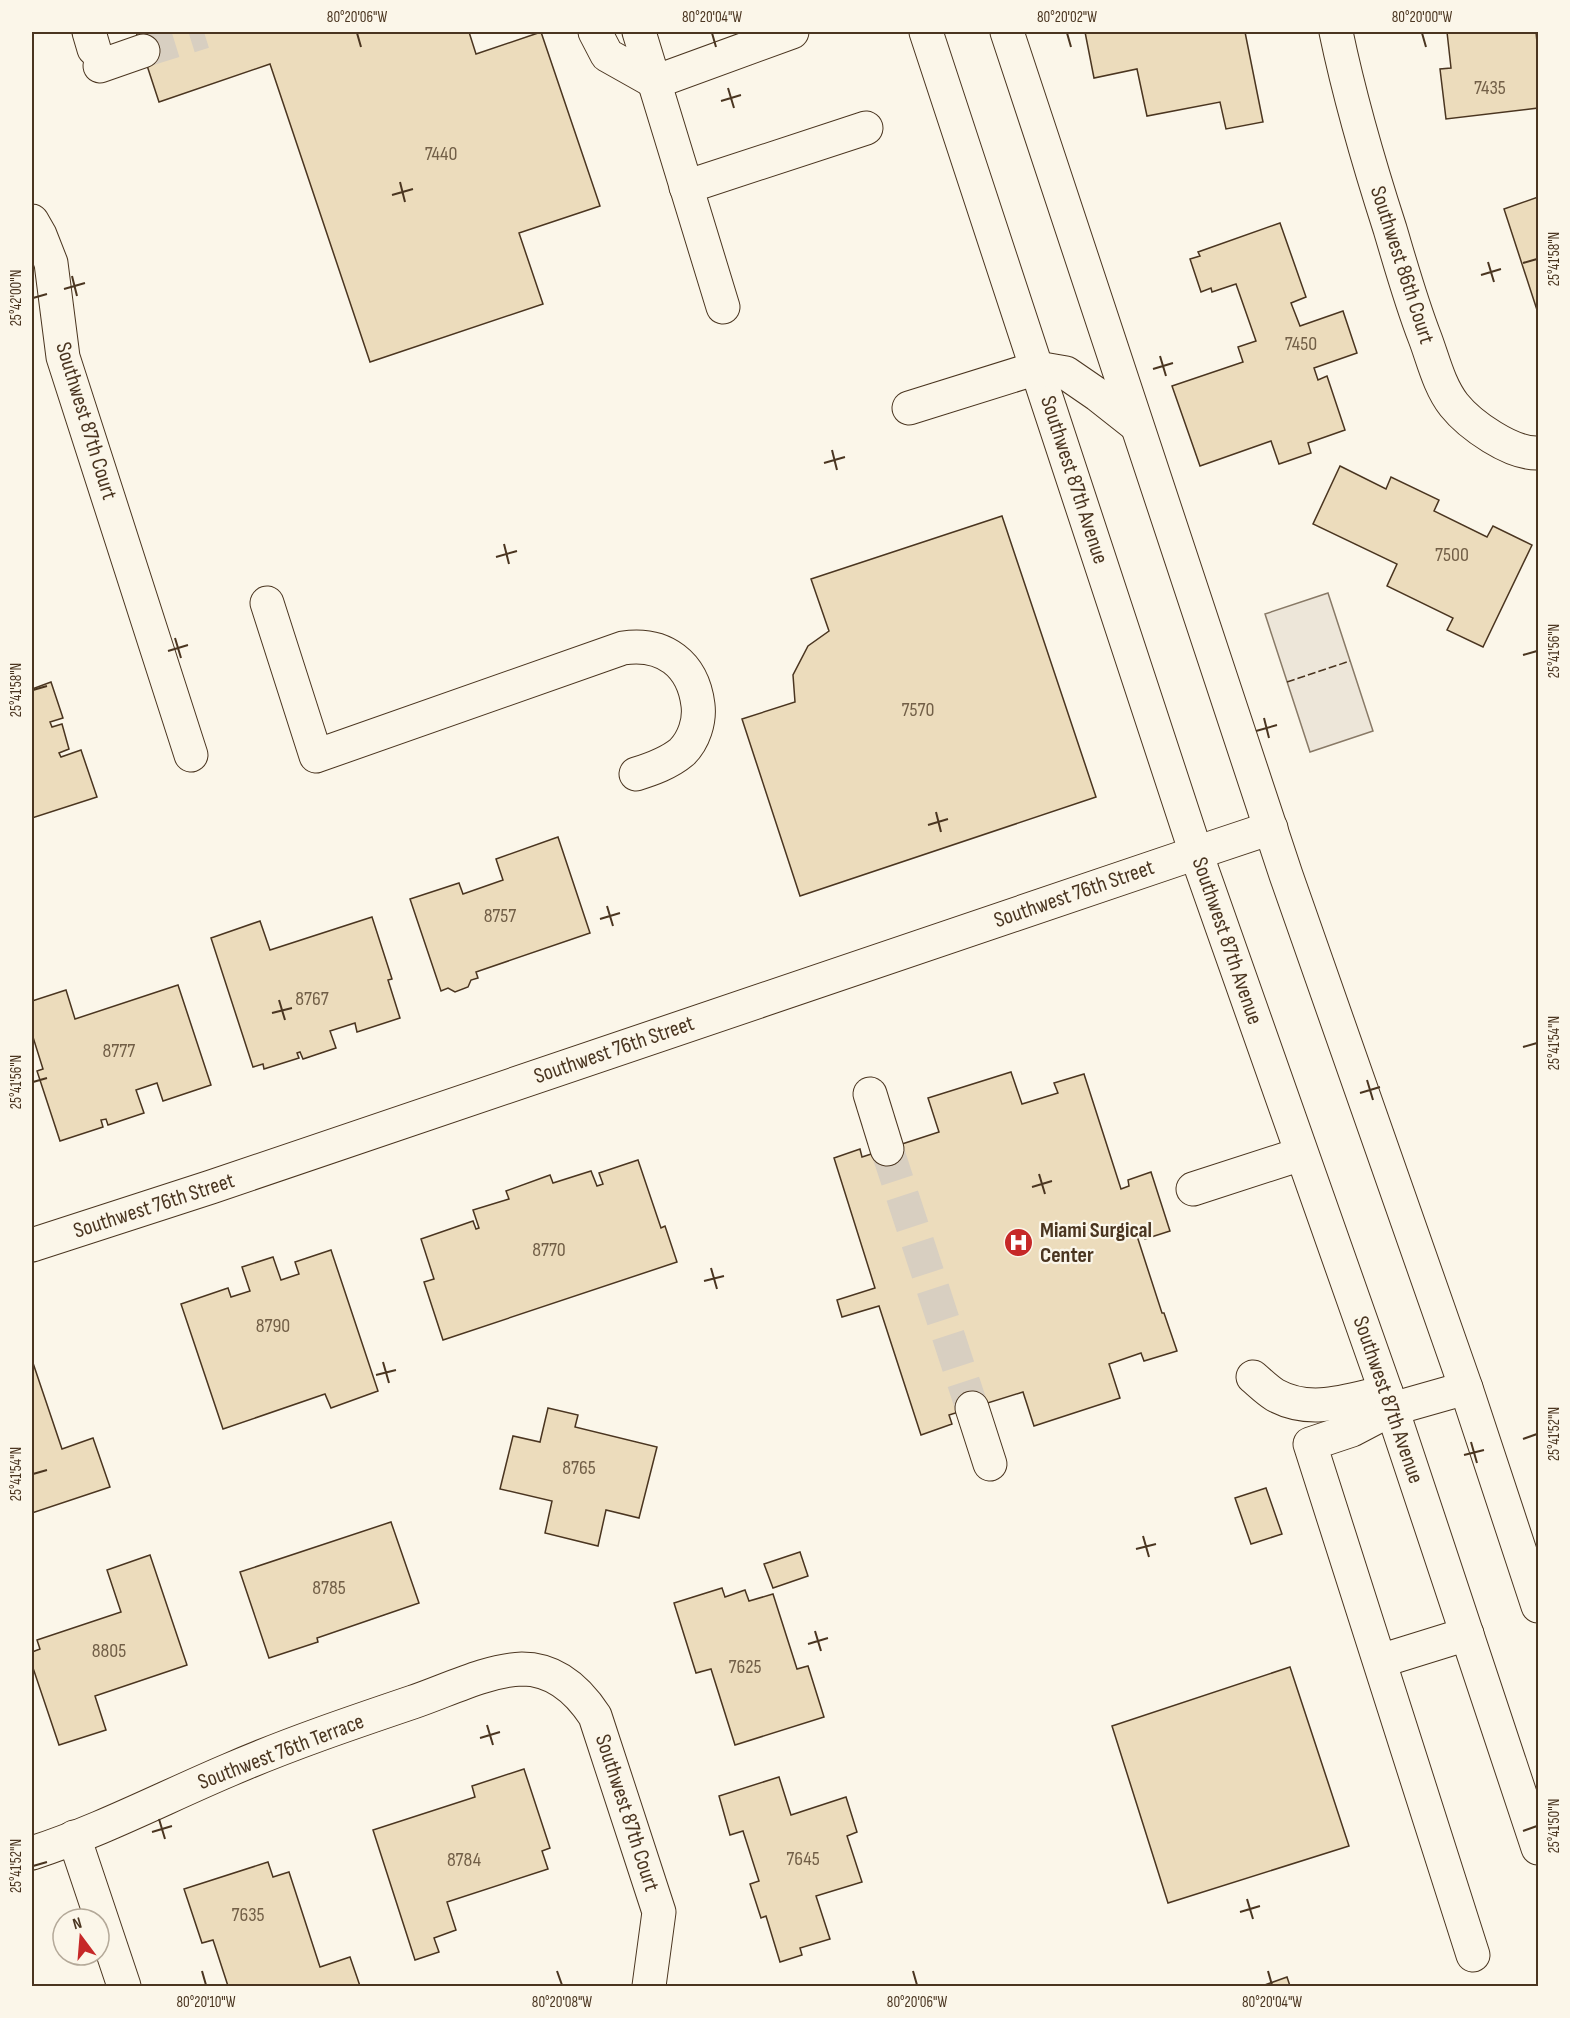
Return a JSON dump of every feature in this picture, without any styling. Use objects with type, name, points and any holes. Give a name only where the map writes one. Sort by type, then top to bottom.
[{"type":"main road","points":[[595,32],[608,55],[655,82],[792,32]]},
{"type":"main road","points":[[639,32],[723,307]]},
{"type":"main road","name":"Southwest 87th Avenue","points":[[926,32],[1196,853],[1389,1400],[1539,1848]]},
{"type":"main road","points":[[1007,32],[1318,969],[1466,1388],[1539,1606]]},
{"type":"main road","name":"Southwest 86th Court","points":[[1336,32],[1350,95],[1377,189],[1417,317],[1443,385],[1453,404],[1469,420],[1506,445],[1535,454]]},
{"type":"main road","points":[[94,49],[143,51]]},
{"type":"main road","points":[[686,187],[866,128]]},
{"type":"main road","name":"Southwest 87th Court","points":[[32,221],[51,262],[63,357],[191,755]]},
{"type":"main road","points":[[909,408],[1037,368],[1066,373],[1136,425]]},
{"type":"main road","points":[[267,603],[316,756],[597,657],[634,646],[656,649],[681,664],[692,678],[699,712],[687,746],[681,753],[636,774]]},
{"type":"main road","name":"Southwest 76th Street","points":[[32,1245],[222,1184],[1271,828]]},
{"type":"main road","points":[[870,1094],[887,1149]]},
{"type":"main road","points":[[1193,1189],[1301,1154]]},
{"type":"main road","points":[[1253,1377],[1273,1394],[1308,1406],[1389,1400],[1466,1388]]},
{"type":"main road","points":[[1389,1400],[1352,1430],[1310,1444],[1473,1955]]},
{"type":"main road","points":[[972,1408],[990,1464]]},
{"type":"main road","points":[[1380,1661],[1467,1634]]},
{"type":"main road","name":"Southwest 76th Terrace","points":[[32,1853],[148,1807],[230,1769],[322,1733],[484,1677],[512,1670],[536,1670]]},
{"type":"main road","name":"Southwest 87th Court","points":[[536,1670],[563,1681],[581,1697],[595,1716],[659,1912],[649,1986]]},
{"type":"main road","points":[[74,1837],[124,1986]]},
{"type":"shaded area","points":[[1328,593],[1373,731],[1310,752],[1265,614]]},
{"type":"building","points":[[136,32],[469,32],[476,54],[541,32],[600,206],[519,233],[543,304],[370,362],[270,64],[159,102]]},
{"type":"building","points":[[1085,32],[1245,32],[1263,122],[1226,129],[1220,102],[1147,116],[1137,69],[1094,78]]},
{"type":"building","points":[[1447,32],[1536,32],[1538,108],[1446,119],[1440,69],[1451,68]]},
{"type":"building","points":[[1538,197],[1538,313],[1504,209]]},
{"type":"building","points":[[1280,223],[1306,297],[1291,303],[1300,326],[1343,311],[1357,353],[1314,368],[1318,380],[1327,376],[1345,430],[1308,443],[1311,453],[1279,464],[1271,441],[1200,466],[1172,386],[1243,362],[1238,347],[1256,341],[1236,284],[1212,292],[1211,288],[1201,292],[1190,259],[1200,256],[1198,252]]},
{"type":"building","points":[[1340,466],[1386,489],[1391,477],[1439,500],[1434,511],[1487,537],[1493,526],[1532,545],[1483,647],[1447,630],[1453,618],[1387,586],[1397,564],[1313,524]]},
{"type":"building","points":[[1002,516],[1096,797],[800,896],[742,719],[795,702],[793,675],[808,646],[829,631],[811,579]]},
{"type":"building","points":[[51,682],[63,718],[50,722],[52,727],[62,724],[69,749],[59,753],[61,757],[81,750],[97,797],[32,818],[32,689]]},
{"type":"building","points":[[558,837],[590,933],[476,972],[478,978],[471,980],[468,987],[455,992],[448,988],[441,991],[410,899],[459,883],[463,894],[503,880],[496,859]]},
{"type":"building","points":[[372,917],[392,979],[388,980],[400,1018],[357,1032],[355,1023],[330,1031],[336,1048],[303,1059],[300,1052],[297,1053],[299,1058],[264,1069],[263,1064],[253,1067],[211,938],[260,921],[270,950]]},
{"type":"building","points":[[178,985],[211,1085],[163,1101],[157,1083],[136,1090],[144,1113],[108,1125],[106,1119],[101,1120],[103,1127],[60,1141],[37,1071],[43,1069],[32,1034],[32,1001],[66,990],[75,1019]]},
{"type":"building","points":[[1011,1072],[1022,1104],[1058,1093],[1054,1083],[1084,1074],[1121,1189],[1129,1186],[1128,1180],[1151,1172],[1170,1231],[1145,1239],[1144,1234],[1137,1236],[1177,1351],[1144,1361],[1141,1353],[1109,1364],[1120,1398],[1034,1426],[1023,1392],[949,1415],[952,1424],[921,1435],[879,1306],[842,1317],[837,1300],[875,1288],[834,1158],[860,1149],[862,1157],[939,1132],[928,1098]]},
{"type":"building","points":[[638,1160],[661,1228],[665,1226],[677,1262],[443,1340],[424,1282],[434,1279],[421,1239],[473,1221],[476,1229],[479,1228],[473,1210],[509,1199],[506,1191],[550,1175],[553,1183],[591,1171],[597,1186],[603,1184],[599,1173]]},
{"type":"building","points":[[331,1250],[378,1391],[331,1408],[325,1394],[223,1429],[181,1304],[228,1288],[231,1297],[250,1291],[242,1267],[273,1257],[281,1280],[299,1274],[295,1262]]},
{"type":"building","points":[[32,1360],[62,1449],[93,1438],[110,1487],[32,1513]]},
{"type":"building","points":[[548,1408],[578,1415],[575,1427],[657,1447],[639,1518],[606,1510],[598,1546],[545,1533],[552,1501],[500,1489],[513,1436],[540,1442]]},
{"type":"building","points":[[1266,1488],[1282,1534],[1251,1544],[1235,1498]]},
{"type":"building","points":[[391,1522],[419,1603],[317,1638],[318,1642],[269,1658],[240,1572]]},
{"type":"building","points":[[800,1552],[808,1576],[773,1588],[764,1564]]},
{"type":"building","points":[[150,1555],[187,1665],[95,1696],[106,1730],[59,1745],[32,1665],[32,1652],[40,1649],[37,1640],[121,1612],[107,1570]]},
{"type":"building","points":[[722,1588],[725,1597],[745,1590],[749,1601],[773,1594],[797,1669],[808,1666],[824,1717],[735,1745],[711,1669],[696,1673],[674,1603]]},
{"type":"building","points":[[1290,1667],[1349,1846],[1168,1903],[1112,1726]]},
{"type":"building","points":[[524,1769],[550,1848],[542,1851],[548,1869],[447,1902],[456,1930],[434,1938],[439,1952],[415,1960],[373,1830],[475,1797],[472,1786]]},
{"type":"building","points":[[779,1777],[791,1815],[846,1797],[857,1832],[847,1836],[862,1882],[816,1896],[830,1939],[800,1948],[802,1955],[780,1962],[766,1916],[761,1918],[750,1884],[759,1881],[743,1831],[730,1835],[719,1796]]},
{"type":"building","points":[[268,1862],[273,1877],[289,1872],[320,1967],[350,1957],[360,1986],[228,1986],[213,1940],[202,1943],[184,1889]]},
{"type":"building","points":[[1287,1977],[1290,1986],[1262,1986]]},
{"type":"tunnel","points":[[143,51],[204,32]]},
{"type":"tunnel","points":[[887,1149],[972,1408]]},
{"type":"fence","points":[[1287,682],[1350,661]]},
{"type":"place","name":"Miami Surgical Center","points":[[1019,1243]]}]
